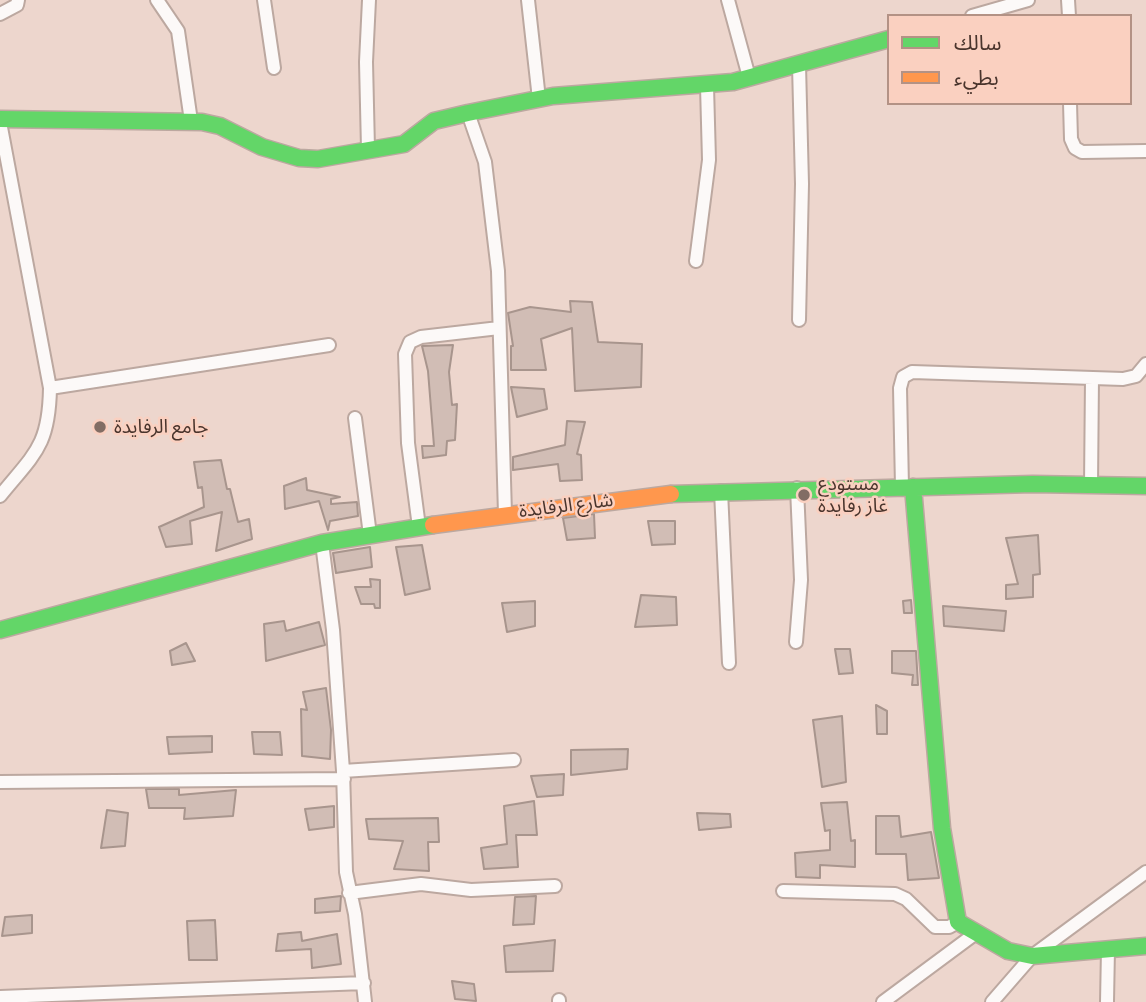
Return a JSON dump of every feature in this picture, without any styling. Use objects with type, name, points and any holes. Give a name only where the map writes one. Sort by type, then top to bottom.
[{"type":"street","points":[[0,14],[17,5],[18,0]]},
{"type":"street","points":[[158,0],[178,31],[191,121]]},
{"type":"street","points":[[264,0],[274,68]]},
{"type":"street","points":[[368,149],[366,62],[369,0]]},
{"type":"street","points":[[528,0],[539,99]]},
{"type":"street","points":[[728,0],[749,77]]},
{"type":"street","points":[[979,14],[1028,0]]},
{"type":"street","points":[[0,496],[42,444],[50,421],[50,387],[0,121],[191,121],[220,126],[262,148],[299,158],[318,159],[404,144],[434,121],[468,113],[605,90],[707,86],[799,65],[887,40]]},
{"type":"street","points":[[799,65],[802,184],[799,320]]},
{"type":"street","points":[[696,261],[709,160],[707,86]]},
{"type":"street","points":[[1070,105],[1071,139],[1075,148],[1082,152],[1146,151]]},
{"type":"street","points":[[468,113],[485,162],[492,207],[505,514]]},
{"type":"street","points":[[419,527],[408,443],[405,354],[410,342],[421,337],[499,328]]},
{"type":"street","points":[[50,387],[329,345]]},
{"type":"street","points":[[1146,363],[1136,376],[1123,379],[912,372],[903,377],[900,388],[942,828],[958,922],[1008,951],[1032,956],[1146,946]]},
{"type":"street","points":[[1091,485],[1092,378]]},
{"type":"street","points":[[355,418],[370,535]]},
{"type":"street","name":"شارع الرفايدة","points":[[0,630],[322,543],[505,514],[663,494],[797,488],[1146,486]]},
{"type":"street","points":[[796,642],[801,580],[797,488]]},
{"type":"street","points":[[721,491],[729,663]]},
{"type":"street","points":[[322,543],[333,630],[344,775],[345,872],[365,1002]]},
{"type":"street","points":[[0,782],[344,775],[514,760]]},
{"type":"street","points":[[992,1002],[1032,956],[1146,872]]},
{"type":"street","points":[[349,893],[421,884],[471,890],[555,886]]},
{"type":"street","points":[[783,891],[895,894],[906,899],[935,927],[940,929],[958,922]]},
{"type":"street","points":[[883,1002],[976,933]]},
{"type":"street","points":[[1107,1002],[1108,949]]},
{"type":"street","points":[[0,997],[364,983]]},
{"type":"building","points":[[570,301],[592,302],[598,342],[642,344],[641,387],[575,391],[572,328],[541,339],[546,370],[511,370],[513,346],[508,313],[530,307],[571,312]]},
{"type":"building","points":[[453,345],[449,372],[452,405],[457,404],[455,440],[447,441],[446,455],[423,458],[422,446],[434,446],[428,371],[422,346]]},
{"type":"building","points":[[511,387],[544,389],[547,409],[517,417]]},
{"type":"building","points":[[567,421],[585,422],[577,454],[581,455],[582,480],[560,481],[558,464],[513,470],[513,457],[565,445]]},
{"type":"building","points":[[221,460],[238,522],[249,519],[252,539],[216,551],[222,512],[190,521],[192,544],[166,547],[159,527],[204,507],[202,487],[198,488],[194,462]]},
{"type":"building","points":[[306,478],[307,490],[340,497],[331,499],[331,504],[357,502],[358,516],[330,521],[328,530],[319,501],[285,509],[284,486]]},
{"type":"building","points":[[594,514],[595,538],[567,540],[563,518]]},
{"type":"building","points":[[648,521],[675,521],[675,544],[652,545]]},
{"type":"building","points":[[1038,535],[1040,574],[1033,575],[1033,597],[1006,599],[1006,585],[1018,584],[1006,538]]},
{"type":"building","points":[[422,545],[430,589],[405,595],[396,547]]},
{"type":"building","points":[[370,547],[372,567],[336,573],[333,553]]},
{"type":"building","points":[[370,579],[380,580],[380,608],[375,608],[374,604],[361,604],[355,587],[371,587]]},
{"type":"building","points":[[641,595],[676,597],[677,625],[635,627]]},
{"type":"building","points":[[911,600],[912,613],[904,613],[903,601]]},
{"type":"building","points":[[535,601],[535,626],[507,632],[502,603]]},
{"type":"building","points":[[943,606],[1006,611],[1004,631],[944,626]]},
{"type":"building","points":[[284,621],[286,631],[319,622],[325,645],[266,661],[264,624]]},
{"type":"building","points":[[186,643],[195,661],[172,665],[170,651]]},
{"type":"building","points":[[835,649],[850,649],[853,673],[839,674]]},
{"type":"building","points":[[892,651],[916,651],[918,685],[912,685],[913,675],[892,673]]},
{"type":"building","points":[[326,688],[331,730],[330,759],[302,756],[301,709],[307,710],[303,692]]},
{"type":"building","points":[[876,705],[887,711],[887,734],[877,734]]},
{"type":"building","points":[[842,716],[846,782],[822,787],[813,720]]},
{"type":"building","points":[[252,732],[280,732],[282,755],[254,754]]},
{"type":"building","points":[[212,736],[212,752],[169,754],[167,737]]},
{"type":"building","points":[[628,749],[627,769],[571,775],[571,750]]},
{"type":"building","points":[[564,774],[563,795],[537,797],[531,776]]},
{"type":"building","points":[[146,789],[179,789],[179,795],[236,790],[233,816],[184,819],[185,808],[149,808]]},
{"type":"building","points":[[534,801],[537,835],[516,835],[518,867],[484,869],[481,848],[507,844],[504,806]]},
{"type":"building","points":[[847,802],[851,841],[855,840],[855,867],[820,865],[820,878],[796,877],[795,853],[830,850],[830,830],[825,831],[821,803]]},
{"type":"building","points":[[334,806],[334,827],[309,830],[305,809]]},
{"type":"building","points":[[107,810],[128,813],[125,846],[101,848]]},
{"type":"building","points":[[697,813],[730,814],[731,827],[699,830]]},
{"type":"building","points":[[876,816],[899,816],[901,837],[931,832],[939,878],[908,880],[906,854],[876,854]]},
{"type":"building","points":[[438,818],[439,842],[428,842],[429,871],[394,869],[403,841],[369,839],[366,819]]},
{"type":"building","points":[[341,896],[340,911],[315,913],[315,899]]},
{"type":"building","points":[[536,896],[534,924],[513,925],[515,897]]},
{"type":"building","points":[[32,915],[32,933],[2,936],[5,917]]},
{"type":"building","points":[[215,920],[217,960],[189,960],[187,921]]},
{"type":"building","points":[[301,932],[302,941],[337,934],[341,964],[312,968],[311,949],[276,951],[278,934]]},
{"type":"building","points":[[555,940],[553,971],[506,972],[504,946]]},
{"type":"building","points":[[452,981],[474,984],[476,1001],[455,999]]},
{"type":"traffic: fast","points":[[0,119],[202,122],[220,126],[262,147],[299,158],[318,159],[404,144],[434,121],[468,113],[553,96],[733,82],[887,40]]},
{"type":"traffic: fast","points":[[671,494],[1033,484],[1146,486]]},
{"type":"traffic: fast","points":[[913,487],[942,828],[958,922],[1008,951],[1032,956],[1146,946]]},
{"type":"traffic: fast","points":[[0,630],[322,543],[433,525]]},
{"type":"traffic: slow","points":[[433,525],[671,494]]},
{"type":"place","name":"جامع الرفايدة","points":[[100,427]]},
{"type":"place","name":"مستودع غاز رفايدة","points":[[804,495]]}]
